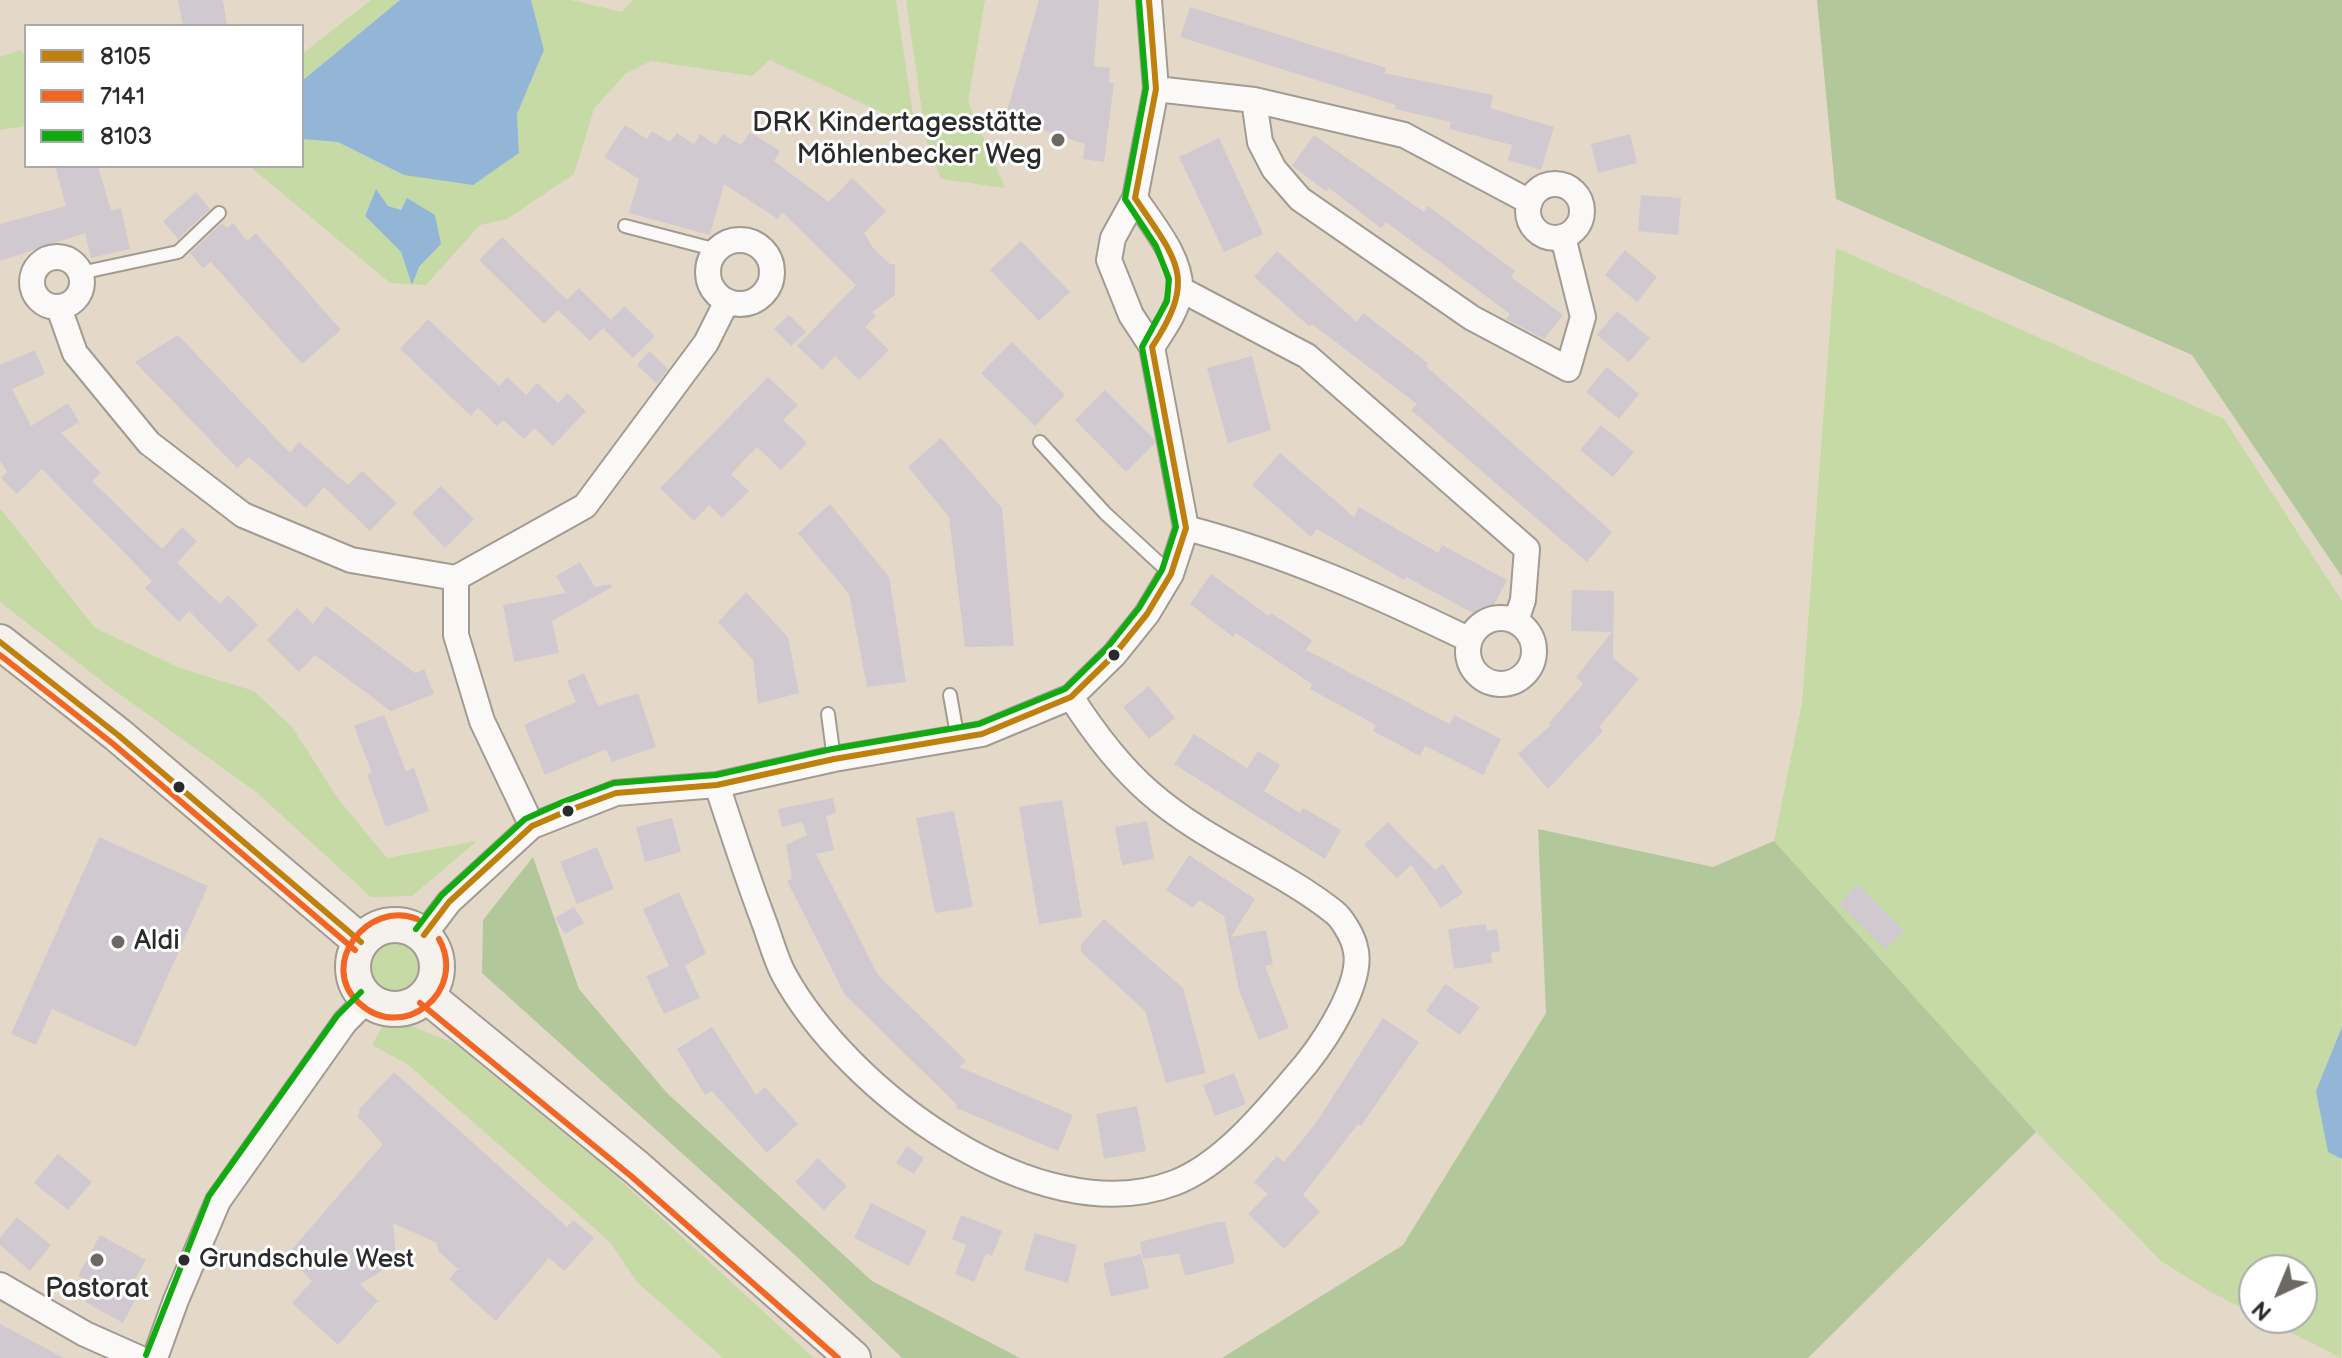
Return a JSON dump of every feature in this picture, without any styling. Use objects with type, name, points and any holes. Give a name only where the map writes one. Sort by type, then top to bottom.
[{"type":"main road","points":[[0,642],[118,735],[361,942]]},
{"type":"main road","points":[[391,924],[414,929],[424,935],[437,958],[437,971],[426,995],[416,1003],[392,1009],[368,999],[355,978],[355,953],[361,942],[369,933],[391,924]]},
{"type":"main road","points":[[426,995],[637,1168],[853,1358]]},
{"type":"street","points":[[424,935],[449,902],[532,826],[616,793],[717,785],[834,759],[982,734],[1071,697],[1114,655],[1147,614],[1171,574],[1186,528],[1152,347],[1131,315],[1109,260],[1113,238],[1135,198],[1156,89],[1149,0]]},
{"type":"street","points":[[1156,89],[1254,100],[1404,135],[1530,202]]},
{"type":"street","points":[[1254,100],[1260,142],[1274,169],[1300,199],[1472,318],[1568,369],[1583,317],[1563,237]]},
{"type":"street","points":[[1550,185],[1568,188],[1575,194],[1582,211],[1580,220],[1563,237],[1555,238],[1539,232],[1530,219],[1530,202],[1541,188],[1550,185]]},
{"type":"street","points":[[1135,198],[1163,241],[1180,289],[1171,316],[1152,347]]},
{"type":"street","points":[[734,241],[753,243],[769,258],[771,280],[759,298],[749,303],[727,301],[713,288],[709,279],[711,259],[717,250],[734,241]]},
{"type":"street","points":[[58,257],[74,264],[80,273],[79,295],[59,308],[44,304],[33,292],[32,276],[36,268],[50,258],[58,257]]},
{"type":"street","points":[[1180,289],[1307,356],[1527,549],[1523,600],[1516,621]]},
{"type":"street","points":[[59,308],[75,353],[149,443],[243,515],[351,560],[456,578],[585,506],[706,343],[727,301]]},
{"type":"street","points":[[1186,528],[1295,561],[1378,595],[1470,640]]},
{"type":"street","points":[[456,578],[456,635],[482,721],[532,826]]},
{"type":"street","points":[[1506,618],[1516,621],[1525,628],[1534,649],[1528,670],[1511,683],[1488,682],[1478,676],[1468,658],[1470,640],[1485,622],[1506,618]]},
{"type":"street","points":[[717,785],[783,972],[826,1037],[888,1097],[930,1130],[1014,1174],[1076,1189],[1132,1193],[1176,1182],[1215,1157],[1264,1114],[1314,1054],[1351,991],[1356,948],[1337,914],[1150,793],[1091,728],[1071,697]]},
{"type":"street","points":[[155,1358],[218,1201],[345,1022],[368,999]]},
{"type":"street","points":[[0,1285],[85,1334],[139,1358]]},
{"type":"lane","points":[[80,273],[178,252],[219,213]]},
{"type":"lane","points":[[625,226],[717,250]]},
{"type":"lane","points":[[1040,442],[1105,513],[1171,574]]},
{"type":"lane","points":[[950,695],[958,740]]},
{"type":"lane","points":[[828,714],[834,759]]},
{"type":"green space","points":[[371,0],[400,0],[304,79],[304,52]]},
{"type":"green space","points":[[531,0],[571,0],[622,12],[633,0],[896,0],[915,128],[770,60],[752,76],[651,61],[625,74],[594,109],[574,174],[507,219],[480,225],[426,285],[390,283],[253,169],[304,168],[304,139],[338,142],[404,175],[519,153],[517,114],[544,50]],"holes":[[[376,190],[388,206],[401,210],[408,198],[441,244],[419,267],[412,284],[401,252],[365,216]]]},
{"type":"green space","points":[[906,0],[985,0],[968,102],[1005,188],[941,179],[926,139]]},
{"type":"green space","points":[[1817,0],[2342,0],[2342,577],[2192,355],[1836,199]]},
{"type":"green space","points":[[20,50],[24,53],[24,126],[0,130],[0,57]]},
{"type":"green space","points":[[1836,248],[2224,419],[2342,601],[2341,1358],[2294,1334],[2318,1334],[2318,1254],[2238,1254],[2238,1306],[2161,1261],[2036,1132],[1774,841],[1802,703]]},
{"type":"green space","points":[[0,508],[95,628],[180,668],[254,691],[292,727],[339,800],[387,858],[477,841],[412,896],[371,897],[255,791],[107,685],[0,602]]},
{"type":"green space","points":[[1538,829],[1713,867],[1774,841],[2036,1132],[1808,1358],[1222,1358],[1403,1245],[1546,1013]]},
{"type":"green space","points":[[533,857],[579,989],[667,1093],[872,1281],[1020,1358],[902,1358],[796,1256],[482,973],[483,920]]},
{"type":"green space","points":[[396,940],[415,948],[423,967],[415,986],[396,994],[377,986],[369,967],[377,948]]},
{"type":"green space","points":[[388,1016],[455,1044],[609,1170],[814,1358],[723,1358],[637,1282],[610,1242],[407,1064],[372,1045]]},
{"type":"water","points":[[400,0],[531,0],[544,50],[517,114],[519,153],[473,185],[404,175],[338,142],[304,139],[304,79]]},
{"type":"water","points":[[376,189],[388,206],[401,210],[407,198],[435,215],[441,244],[419,267],[412,285],[401,252],[365,216]]},
{"type":"water","points":[[2342,1027],[2342,1159],[2328,1152],[2316,1091]]},
{"type":"building","points":[[178,0],[223,0],[227,24],[183,24]]},
{"type":"building","points":[[1039,0],[1099,0],[1094,66],[1110,68],[1109,83],[1114,83],[1104,162],[1083,159],[1085,144],[1005,118]]},
{"type":"building","points":[[1190,7],[1386,68],[1384,73],[1493,95],[1490,108],[1554,127],[1541,170],[1508,160],[1512,145],[1449,129],[1451,122],[1395,109],[1396,105],[1180,37]]},
{"type":"building","points":[[625,125],[647,139],[652,131],[670,142],[677,133],[694,144],[700,134],[716,145],[723,134],[741,145],[750,132],[780,151],[774,161],[829,202],[852,178],[886,211],[864,233],[873,248],[890,264],[895,264],[895,295],[872,312],[876,316],[865,327],[889,350],[859,380],[835,356],[822,370],[797,346],[856,285],[782,212],[778,219],[724,184],[710,235],[629,213],[639,179],[604,157]]},
{"type":"building","points":[[1630,134],[1637,163],[1598,173],[1591,144]]},
{"type":"building","points":[[1314,135],[1424,212],[1428,206],[1515,271],[1511,277],[1563,315],[1544,339],[1506,319],[1510,314],[1386,222],[1381,228],[1329,188],[1326,191],[1292,166]]},
{"type":"building","points":[[1219,138],[1263,234],[1224,252],[1179,157]]},
{"type":"building","points":[[56,168],[99,168],[111,211],[121,208],[130,249],[91,258],[85,233],[0,261],[0,224],[66,206]]},
{"type":"building","points":[[196,192],[210,209],[178,239],[163,221]]},
{"type":"building","points":[[1641,195],[1681,198],[1678,235],[1638,231]]},
{"type":"building","points":[[222,223],[227,228],[233,223],[247,241],[256,233],[341,330],[302,364],[211,262],[203,268],[190,253]]},
{"type":"building","points":[[502,237],[567,300],[579,288],[611,320],[624,306],[655,336],[633,358],[603,328],[590,341],[558,310],[544,324],[479,260]]},
{"type":"building","points":[[1021,241],[1070,292],[1039,321],[990,270]]},
{"type":"building","points":[[1625,250],[1657,277],[1637,302],[1605,275]]},
{"type":"building","points":[[1277,251],[1357,322],[1363,313],[1428,363],[1426,366],[1612,532],[1587,562],[1411,410],[1417,404],[1312,324],[1310,327],[1254,277]]},
{"type":"building","points":[[1617,311],[1650,338],[1629,362],[1597,335]]},
{"type":"building","points":[[789,315],[806,332],[791,346],[774,329]]},
{"type":"building","points":[[428,319],[499,386],[507,377],[526,395],[537,383],[558,403],[567,393],[586,411],[553,446],[534,428],[524,439],[503,420],[497,426],[478,408],[471,416],[400,349]]},
{"type":"building","points":[[178,335],[290,453],[299,442],[348,485],[362,471],[397,503],[370,531],[324,487],[306,508],[249,457],[237,468],[135,362]]},
{"type":"building","points":[[1012,342],[1065,395],[1035,426],[981,373]]},
{"type":"building","points":[[35,350],[45,374],[12,389],[31,426],[68,403],[79,422],[61,433],[101,473],[92,481],[162,549],[182,527],[197,541],[177,563],[220,604],[228,595],[258,625],[230,653],[189,611],[179,622],[145,588],[152,581],[42,469],[17,494],[1,478],[7,472],[0,460],[0,365]]},
{"type":"building","points":[[649,351],[668,369],[657,384],[637,365]]},
{"type":"building","points":[[1252,356],[1271,430],[1228,443],[1207,368]]},
{"type":"building","points":[[1607,367],[1639,394],[1619,419],[1586,392]]},
{"type":"building","points":[[768,377],[798,405],[783,420],[807,443],[781,470],[757,447],[731,474],[749,491],[722,518],[709,505],[694,521],[660,488]]},
{"type":"building","points":[[1105,390],[1154,439],[1155,443],[1126,472],[1075,420]]},
{"type":"building","points":[[1601,425],[1634,452],[1613,477],[1580,450]]},
{"type":"building","points":[[941,438],[1002,508],[1014,646],[965,647],[949,517],[908,467]]},
{"type":"building","points":[[1280,453],[1354,517],[1359,507],[1438,553],[1442,545],[1507,580],[1486,620],[1406,577],[1404,580],[1317,529],[1311,537],[1252,485]]},
{"type":"building","points":[[441,486],[474,519],[445,548],[412,513]]},
{"type":"building","points":[[830,504],[889,577],[906,682],[867,687],[849,594],[798,533]]},
{"type":"building","points":[[580,562],[595,587],[611,584],[612,587],[552,621],[559,653],[514,662],[503,605],[566,593],[556,576]]},
{"type":"building","points":[[1211,574],[1269,616],[1271,613],[1312,640],[1306,650],[1450,724],[1454,715],[1501,739],[1483,775],[1425,746],[1420,756],[1373,731],[1376,725],[1310,689],[1312,684],[1236,633],[1233,637],[1190,604]]},
{"type":"building","points":[[1572,590],[1614,591],[1613,658],[1639,679],[1599,727],[1603,731],[1548,789],[1518,754],[1551,725],[1549,723],[1583,684],[1576,677],[1612,632],[1571,631]]},
{"type":"building","points":[[746,592],[788,637],[799,693],[758,704],[753,660],[718,622]]},
{"type":"building","points":[[326,606],[415,673],[424,669],[434,694],[391,711],[315,655],[299,672],[267,640],[297,608],[313,624]]},
{"type":"building","points":[[584,673],[598,706],[638,693],[656,747],[612,762],[606,749],[545,775],[524,725],[576,702],[567,681]]},
{"type":"building","points":[[1149,686],[1175,718],[1149,739],[1123,707]]},
{"type":"building","points":[[384,715],[406,771],[414,768],[429,811],[386,827],[367,775],[372,773],[354,726]]},
{"type":"building","points":[[1194,734],[1247,768],[1258,751],[1280,765],[1264,791],[1300,813],[1303,808],[1341,830],[1325,859],[1174,764]]},
{"type":"building","points":[[833,798],[836,813],[826,816],[834,850],[816,854],[878,975],[966,1061],[959,1067],[1073,1115],[1058,1151],[956,1108],[957,1105],[845,995],[787,881],[792,879],[786,845],[807,835],[802,822],[782,827],[778,809]]},
{"type":"building","points":[[1062,800],[1082,917],[1039,924],[1019,807]]},
{"type":"building","points":[[954,811],[973,907],[935,913],[916,818]]},
{"type":"building","points":[[672,818],[681,852],[645,862],[636,827]]},
{"type":"building","points":[[1147,821],[1154,859],[1122,865],[1115,827]]},
{"type":"building","points":[[1388,822],[1435,870],[1443,864],[1463,893],[1441,908],[1411,865],[1397,878],[1364,845]]},
{"type":"building","name":"Aldi","points":[[99,837],[208,886],[136,1047],[52,1009],[36,1045],[11,1034]]},
{"type":"building","points":[[597,847],[614,889],[577,904],[560,862]]},
{"type":"building","points":[[1189,855],[1255,899],[1231,937],[1266,930],[1273,964],[1265,966],[1289,1028],[1259,1040],[1239,990],[1224,916],[1199,900],[1193,908],[1166,890]]},
{"type":"building","points":[[1858,884],[1904,931],[1886,949],[1839,904]]},
{"type":"building","points":[[679,892],[706,953],[685,966],[700,998],[664,1014],[646,976],[669,966],[643,909]]},
{"type":"building","points":[[574,907],[584,923],[565,934],[555,918]]},
{"type":"building","points":[[1104,919],[1183,988],[1206,1073],[1166,1083],[1145,1011],[1081,952],[1081,944]]},
{"type":"building","points":[[1486,924],[1487,931],[1497,929],[1500,951],[1491,953],[1492,963],[1454,969],[1448,929]]},
{"type":"building","points":[[1445,984],[1480,1007],[1460,1035],[1426,1011]]},
{"type":"building","points":[[1383,1018],[1419,1042],[1361,1126],[1358,1124],[1303,1195],[1320,1212],[1284,1249],[1248,1214],[1268,1194],[1254,1182],[1277,1156],[1284,1162],[1316,1123]]},
{"type":"building","points":[[712,1027],[756,1095],[765,1087],[798,1124],[767,1153],[712,1091],[705,1095],[677,1049]]},
{"type":"building","name":"Grundschule West","points":[[394,1072],[567,1227],[573,1220],[594,1238],[564,1271],[549,1258],[496,1321],[449,1279],[458,1269],[438,1251],[437,1243],[393,1223],[396,1256],[390,1266],[360,1284],[378,1301],[338,1345],[292,1303],[312,1281],[287,1255],[383,1144],[358,1117],[360,1108]]},
{"type":"building","points":[[1234,1073],[1246,1104],[1215,1116],[1203,1085]]},
{"type":"building","points":[[1137,1106],[1146,1151],[1104,1159],[1096,1114]]},
{"type":"building","points":[[907,1146],[924,1158],[914,1174],[896,1163]]},
{"type":"building","points":[[58,1154],[92,1182],[68,1210],[34,1183]]},
{"type":"building","points":[[818,1158],[847,1186],[824,1210],[795,1182]]},
{"type":"building","points":[[871,1203],[927,1231],[909,1266],[854,1238]]},
{"type":"building","points":[[961,1215],[1002,1231],[992,1256],[986,1254],[974,1282],[955,1274],[966,1245],[952,1239]]},
{"type":"building","points":[[17,1217],[51,1245],[30,1271],[0,1245],[0,1238]]},
{"type":"building","points":[[1225,1222],[1235,1263],[1185,1276],[1179,1254],[1143,1259],[1140,1242]]},
{"type":"building","points":[[1035,1233],[1077,1245],[1068,1283],[1024,1270]]},
{"type":"building","points":[[100,1235],[146,1260],[131,1286],[140,1291],[123,1323],[85,1302],[94,1284],[78,1276]]},
{"type":"building","points":[[1141,1254],[1149,1288],[1111,1297],[1103,1263]]},
{"type":"building","points":[[0,1324],[64,1358],[0,1358]]},
{"type":"transit line","name":"8105","points":[[424,935],[449,902],[532,826],[616,793],[717,785],[834,759],[982,734],[1071,697],[1114,655],[1147,614],[1171,574],[1186,528],[1152,347],[1175,303],[1178,286],[1176,270],[1162,238],[1135,198],[1156,89],[1149,0]]},
{"type":"transit line","name":"8103","points":[[416,929],[442,895],[525,819],[563,802],[614,783],[716,775],[832,749],[979,724],[1065,689],[1107,648],[1139,608],[1162,570],[1176,527],[1142,347],[1167,301],[1169,279],[1156,246],[1125,199],[1146,88],[1139,1]]},
{"type":"transit line","name":"8105","points":[[0,642],[118,735],[361,942]]},
{"type":"transit line","name":"7141","points":[[0,655],[112,743],[355,950]]},
{"type":"transit line","name":"7141","points":[[417,919],[399,915],[381,918],[354,939],[346,954],[343,971],[347,988],[359,1003],[376,1014],[394,1018],[426,1006],[438,993],[445,977],[446,958],[439,939]]},
{"type":"transit line","name":"8103","points":[[146,1355],[209,1196],[337,1016],[361,992]]},
{"type":"transit line","name":"7141","points":[[420,1003],[631,1176],[838,1358]]},
{"type":"place","name":"DRK Kindertagesstätte Möhlenbecker Weg","points":[[1058,140]]},
{"type":"place","name":"Aldi","points":[[118,942]]},
{"type":"place","name":"Pastorat","points":[[97,1260]]},
{"type":"place","name":"Grundschule West","points":[[184,1260]]}]
